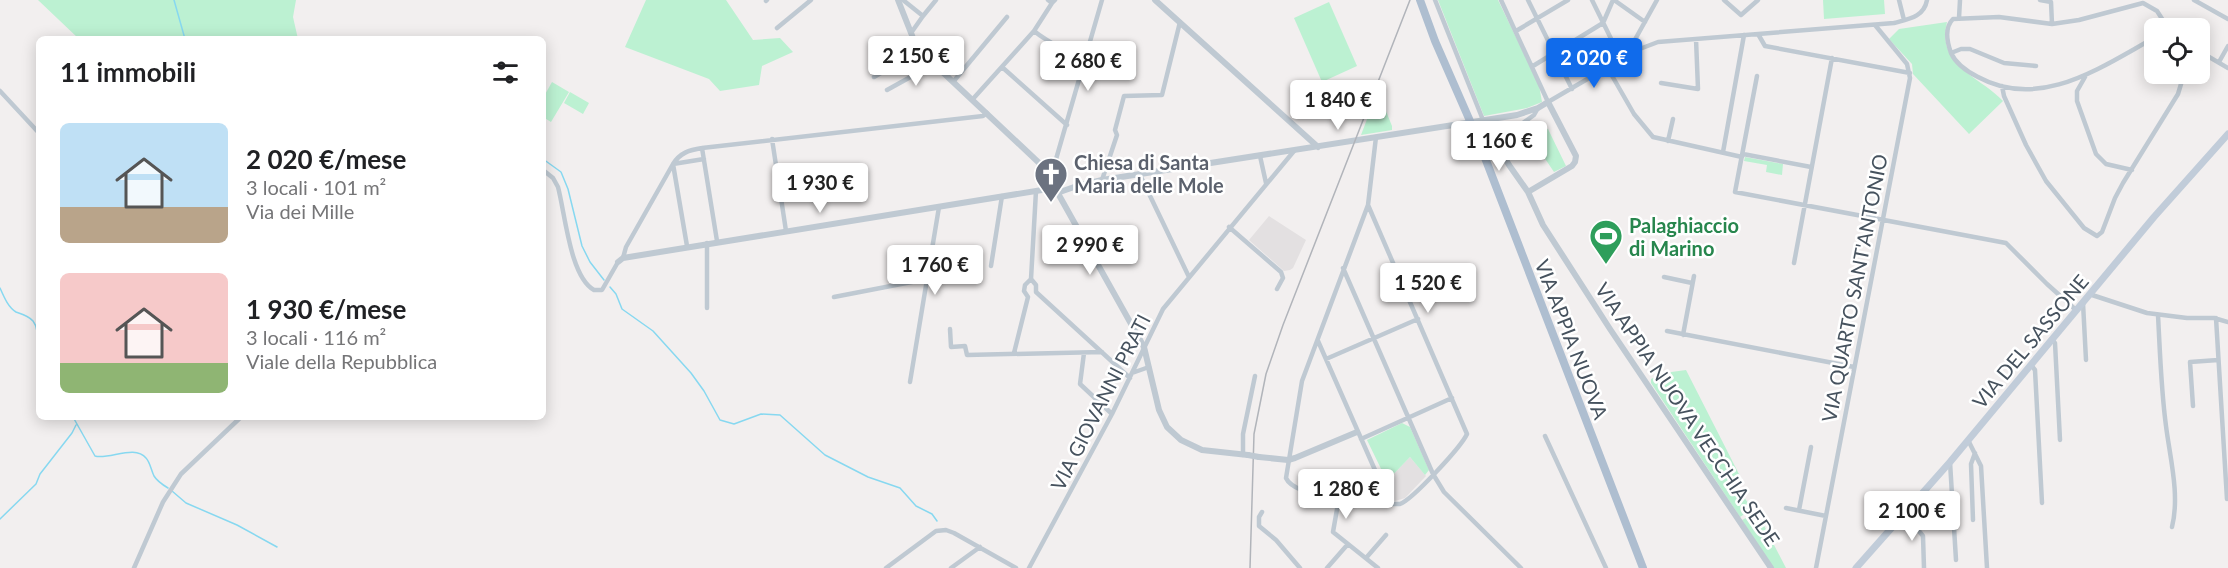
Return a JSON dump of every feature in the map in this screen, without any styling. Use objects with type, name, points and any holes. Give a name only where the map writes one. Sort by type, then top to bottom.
[{"type":"main road","name":"VIA APPIA NUOVA","points":[[1422,0],[1643,568]]},
{"type":"main road","name":"VIA APPIA NUOVA","points":[[1470,122],[1473,138],[1638,568]]},
{"type":"main road","name":"VIA DEL SASSONE","points":[[1856,568],[1950,462],[2089,294],[2228,134]]},
{"type":"street","points":[[777,28],[811,0]]},
{"type":"street","points":[[898,0],[919,50],[1053,177],[1059,185],[1055,190]]},
{"type":"street","points":[[903,0],[923,16]]},
{"type":"street","points":[[911,33],[936,0]]},
{"type":"street","points":[[1102,0],[1054,166],[1053,177],[1037,190],[1031,279],[1036,285],[1036,292],[1131,375],[1149,367]]},
{"type":"street","points":[[1155,0],[1318,147]]},
{"type":"street","points":[[1436,0],[1483,123]]},
{"type":"street","points":[[1501,0],[1552,112],[1576,156],[1572,166],[1528,192]]},
{"type":"street","points":[[1528,0],[1572,89]]},
{"type":"street","points":[[1516,31],[1568,0]]},
{"type":"street","points":[[1592,0],[1621,59]]},
{"type":"street","points":[[1533,66],[1603,23],[1613,0],[1645,22]]},
{"type":"street","points":[[621,260],[717,241],[1037,190],[1055,190],[1102,180],[1470,122],[1483,123],[1517,115],[1538,108],[1627,55],[1635,47],[1657,0]]},
{"type":"street","points":[[1724,0],[1741,15],[1758,0]]},
{"type":"street","points":[[1899,0],[1904,20]]},
{"type":"street","points":[[1635,47],[1658,42],[1875,25],[1904,20],[1923,12],[1927,0]]},
{"type":"street","points":[[1959,18],[1960,0]]},
{"type":"street","points":[[2040,0],[2051,2],[2052,24]]},
{"type":"street","points":[[2194,0],[2228,19]]},
{"type":"street","points":[[972,100],[1034,31],[1052,1]]},
{"type":"street","points":[[2144,43],[2067,83],[2040,88],[2002,86],[1987,82],[1958,64],[1951,53],[1947,30],[1950,21],[1959,18],[1999,17],[2052,24],[2079,20],[2143,2],[2157,10],[2162,18]]},
{"type":"street","points":[[953,82],[1007,17]]},
{"type":"street","points":[[1102,180],[1117,135],[1115,130],[1124,96],[1162,95],[1180,22]]},
{"type":"street","points":[[1758,34],[1765,46],[1910,74],[1908,64],[1875,25]]},
{"type":"street","points":[[1034,31],[1048,42],[1066,50],[1085,63]]},
{"type":"street","points":[[1723,152],[1744,35]]},
{"type":"street","points":[[1661,83],[1698,89],[1696,39]]},
{"type":"street","points":[[2219,62],[2228,46]]},
{"type":"street","points":[[1951,53],[1968,49],[2004,63],[2036,66]]},
{"type":"street","points":[[874,76],[919,50]]},
{"type":"street","points":[[2210,57],[2228,67]]},
{"type":"street","points":[[1794,263],[1832,58]]},
{"type":"street","points":[[887,90],[934,64]]},
{"type":"street","points":[[1002,67],[1067,125]]},
{"type":"street","points":[[1607,67],[1634,114],[1650,135],[1723,152],[1811,166]]},
{"type":"street","name":"VIA QUARTO SANT'ANTONIO","points":[[1816,568],[1910,74]]},
{"type":"street","points":[[2086,75],[2079,86],[2076,101],[2090,142],[2103,161],[2132,170]]},
{"type":"street","points":[[1757,76],[1735,192],[2008,243],[2042,280],[2076,310]]},
{"type":"street","points":[[2002,86],[2004,96],[2042,175],[2090,233],[2097,236],[2102,234],[2115,198],[2178,94],[2181,84]]},
{"type":"street","points":[[0,91],[36,131]]},
{"type":"street","points":[[1538,108],[1552,112]]},
{"type":"street","points":[[1495,143],[1534,115],[1538,108]]},
{"type":"street","points":[[546,172],[558,187],[575,260],[587,285],[594,291],[603,289],[673,164],[684,152],[772,139],[983,116],[987,113]]},
{"type":"street","points":[[1668,141],[1673,119]]},
{"type":"street","name":"VIA APPIA NUOVA VECCHIA SEDE","points":[[1483,123],[1528,192],[1543,225],[1577,278],[1771,568]]},
{"type":"street","points":[[1368,205],[1467,431],[1467,436],[1407,502],[1390,504],[1313,494],[1290,484],[1286,478],[1299,394],[1368,205],[1376,137]]},
{"type":"street","points":[[772,139],[786,231]]},
{"type":"street","points":[[702,148],[717,241]]},
{"type":"street","name":"VIA GIOVANNI PRATI","points":[[1029,568],[1112,414],[1163,309],[1294,151]]},
{"type":"street","points":[[1260,156],[1266,183]]},
{"type":"street","points":[[673,164],[704,159]]},
{"type":"street","points":[[673,164],[687,246]]},
{"type":"street","points":[[1140,175],[1189,278]]},
{"type":"street","points":[[1053,177],[1077,186]]},
{"type":"street","points":[[1055,190],[1144,347],[1162,420],[1181,441],[1202,450],[1288,460],[1357,432]]},
{"type":"street","points":[[991,266],[1002,196]]},
{"type":"street","points":[[910,381],[939,207]]},
{"type":"street","points":[[1229,227],[1281,272],[1283,278],[1277,289]]},
{"type":"street","points":[[706,308],[707,243]]},
{"type":"street","points":[[1344,268],[1433,474],[1444,492],[1521,568]]},
{"type":"street","points":[[1683,335],[1694,276]]},
{"type":"street","points":[[1664,277],[1692,283]]},
{"type":"street","points":[[834,297],[927,279]]},
{"type":"street","points":[[1014,353],[1028,297],[1024,288],[1026,282],[1031,279]]},
{"type":"street","points":[[2089,294],[2135,310],[2158,315],[2216,318],[2228,322]]},
{"type":"street","points":[[2083,302],[2086,360]]},
{"type":"street","points":[[2158,315],[2166,428],[2171,448],[2175,516],[2172,527]]},
{"type":"street","points":[[2216,318],[2227,499]]},
{"type":"street","points":[[1326,359],[1418,319]]},
{"type":"street","points":[[950,329],[951,347],[965,346],[967,355],[1102,352]]},
{"type":"street","points":[[1666,331],[1854,367]]},
{"type":"street","points":[[2052,339],[2055,343],[2060,440]]},
{"type":"street","points":[[1318,341],[1390,504]]},
{"type":"street","points":[[1084,352],[1080,384],[1112,414]]},
{"type":"street","points":[[2193,406],[2190,362],[2218,360]]},
{"type":"street","points":[[2031,365],[2035,370],[2042,503]]},
{"type":"street","points":[[1245,455],[1243,434],[1254,376]]},
{"type":"street","points":[[1360,439],[1452,398]]},
{"type":"street","points":[[134,568],[166,498],[176,482],[191,464],[238,420]]},
{"type":"street","points":[[1545,436],[1606,568]]},
{"type":"street","points":[[1968,440],[1981,469],[1987,568]]},
{"type":"street","points":[[1799,510],[1811,447]]},
{"type":"street","points":[[1973,520],[1971,464],[1975,453]]},
{"type":"street","points":[[1950,462],[1956,560]]},
{"type":"street","points":[[1339,498],[1333,532],[1378,568]]},
{"type":"street","points":[[1786,508],[1826,516]]},
{"type":"street","points":[[1262,512],[1259,517],[1259,526],[1276,540],[1299,568]]},
{"type":"street","points":[[1905,514],[1923,536],[1923,568]]},
{"type":"street","points":[[886,568],[940,530],[952,531],[1016,568]]},
{"type":"street","points":[[1366,558],[1386,535]]},
{"type":"street","points":[[1327,568],[1348,544]]},
{"type":"street","points":[[951,568],[980,547]]},
{"type":"shaded area","points":[[1269,216],[1306,240],[1290,270],[1284,271],[1249,240]]},
{"type":"shaded area","points":[[1410,457],[1426,476],[1405,498],[1390,500],[1385,488],[1388,484],[1386,482]]},
{"type":"green space","points":[[38,0],[296,0],[293,17],[297,36],[76,36]]},
{"type":"green space","points":[[646,0],[726,0],[753,40],[780,38],[793,52],[762,66],[759,85],[720,91],[709,79],[625,47]]},
{"type":"green space","points":[[1438,0],[1498,0],[1539,85],[1542,102],[1527,108],[1484,116]]},
{"type":"green space","points":[[1823,0],[1884,0],[1885,14],[1824,19]]},
{"type":"green space","points":[[1329,2],[1357,66],[1322,82],[1294,18]]},
{"type":"green space","points":[[1947,22],[1945,37],[1954,60],[2003,101],[1969,134],[1913,74],[1912,64],[1889,39],[1899,29]]},
{"type":"green space","points":[[552,82],[569,92],[551,122],[546,119],[546,93]]},
{"type":"green space","points":[[570,92],[589,103],[583,114],[564,103]]},
{"type":"green space","points":[[1377,93],[1384,107],[1377,112],[1386,111],[1392,130],[1361,135]]},
{"type":"green space","points":[[1532,121],[1538,128],[1548,129],[1566,166],[1554,172],[1523,126]]},
{"type":"green space","points":[[1745,157],[1783,164],[1782,175],[1766,172],[1767,165],[1744,161]]},
{"type":"green space","points":[[1686,370],[1742,480],[1736,485],[1752,509],[1740,517],[1651,383],[1651,379],[1664,373]]},
{"type":"green space","points":[[1402,423],[1410,427],[1429,470],[1425,475],[1410,457],[1386,482],[1383,480],[1385,477],[1367,440]]},
{"type":"green space","points":[[1757,512],[1786,568],[1773,568],[1742,520]]},
{"type":"waterway","points":[[174,0],[184,36]]},
{"type":"waterway","points":[[546,161],[561,172],[568,189],[582,246],[590,262],[604,280]]},
{"type":"waterway","points":[[610,287],[616,294],[622,309],[653,331],[691,373],[720,420],[734,424],[761,414],[780,415],[825,455],[868,477],[900,488],[916,506],[932,514],[937,521]]},
{"type":"waterway","points":[[0,288],[6,302],[16,312],[33,321],[36,330]]},
{"type":"waterway","points":[[75,420],[95,456],[129,452],[141,454],[147,460],[155,478],[168,488]]},
{"type":"waterway","points":[[0,519],[36,484],[40,474],[76,425]]},
{"type":"waterway","points":[[172,491],[186,503],[237,525],[277,547]]},
{"type":"railway","points":[[1250,568],[1254,434],[1266,374],[1410,0]]},
{"type":"place","name":"Chiesa di Santa Maria delle Mole","points":[[1051,203]]},
{"type":"place","name":"Palaghiaccio di Marino","points":[[1606,265]]}]
